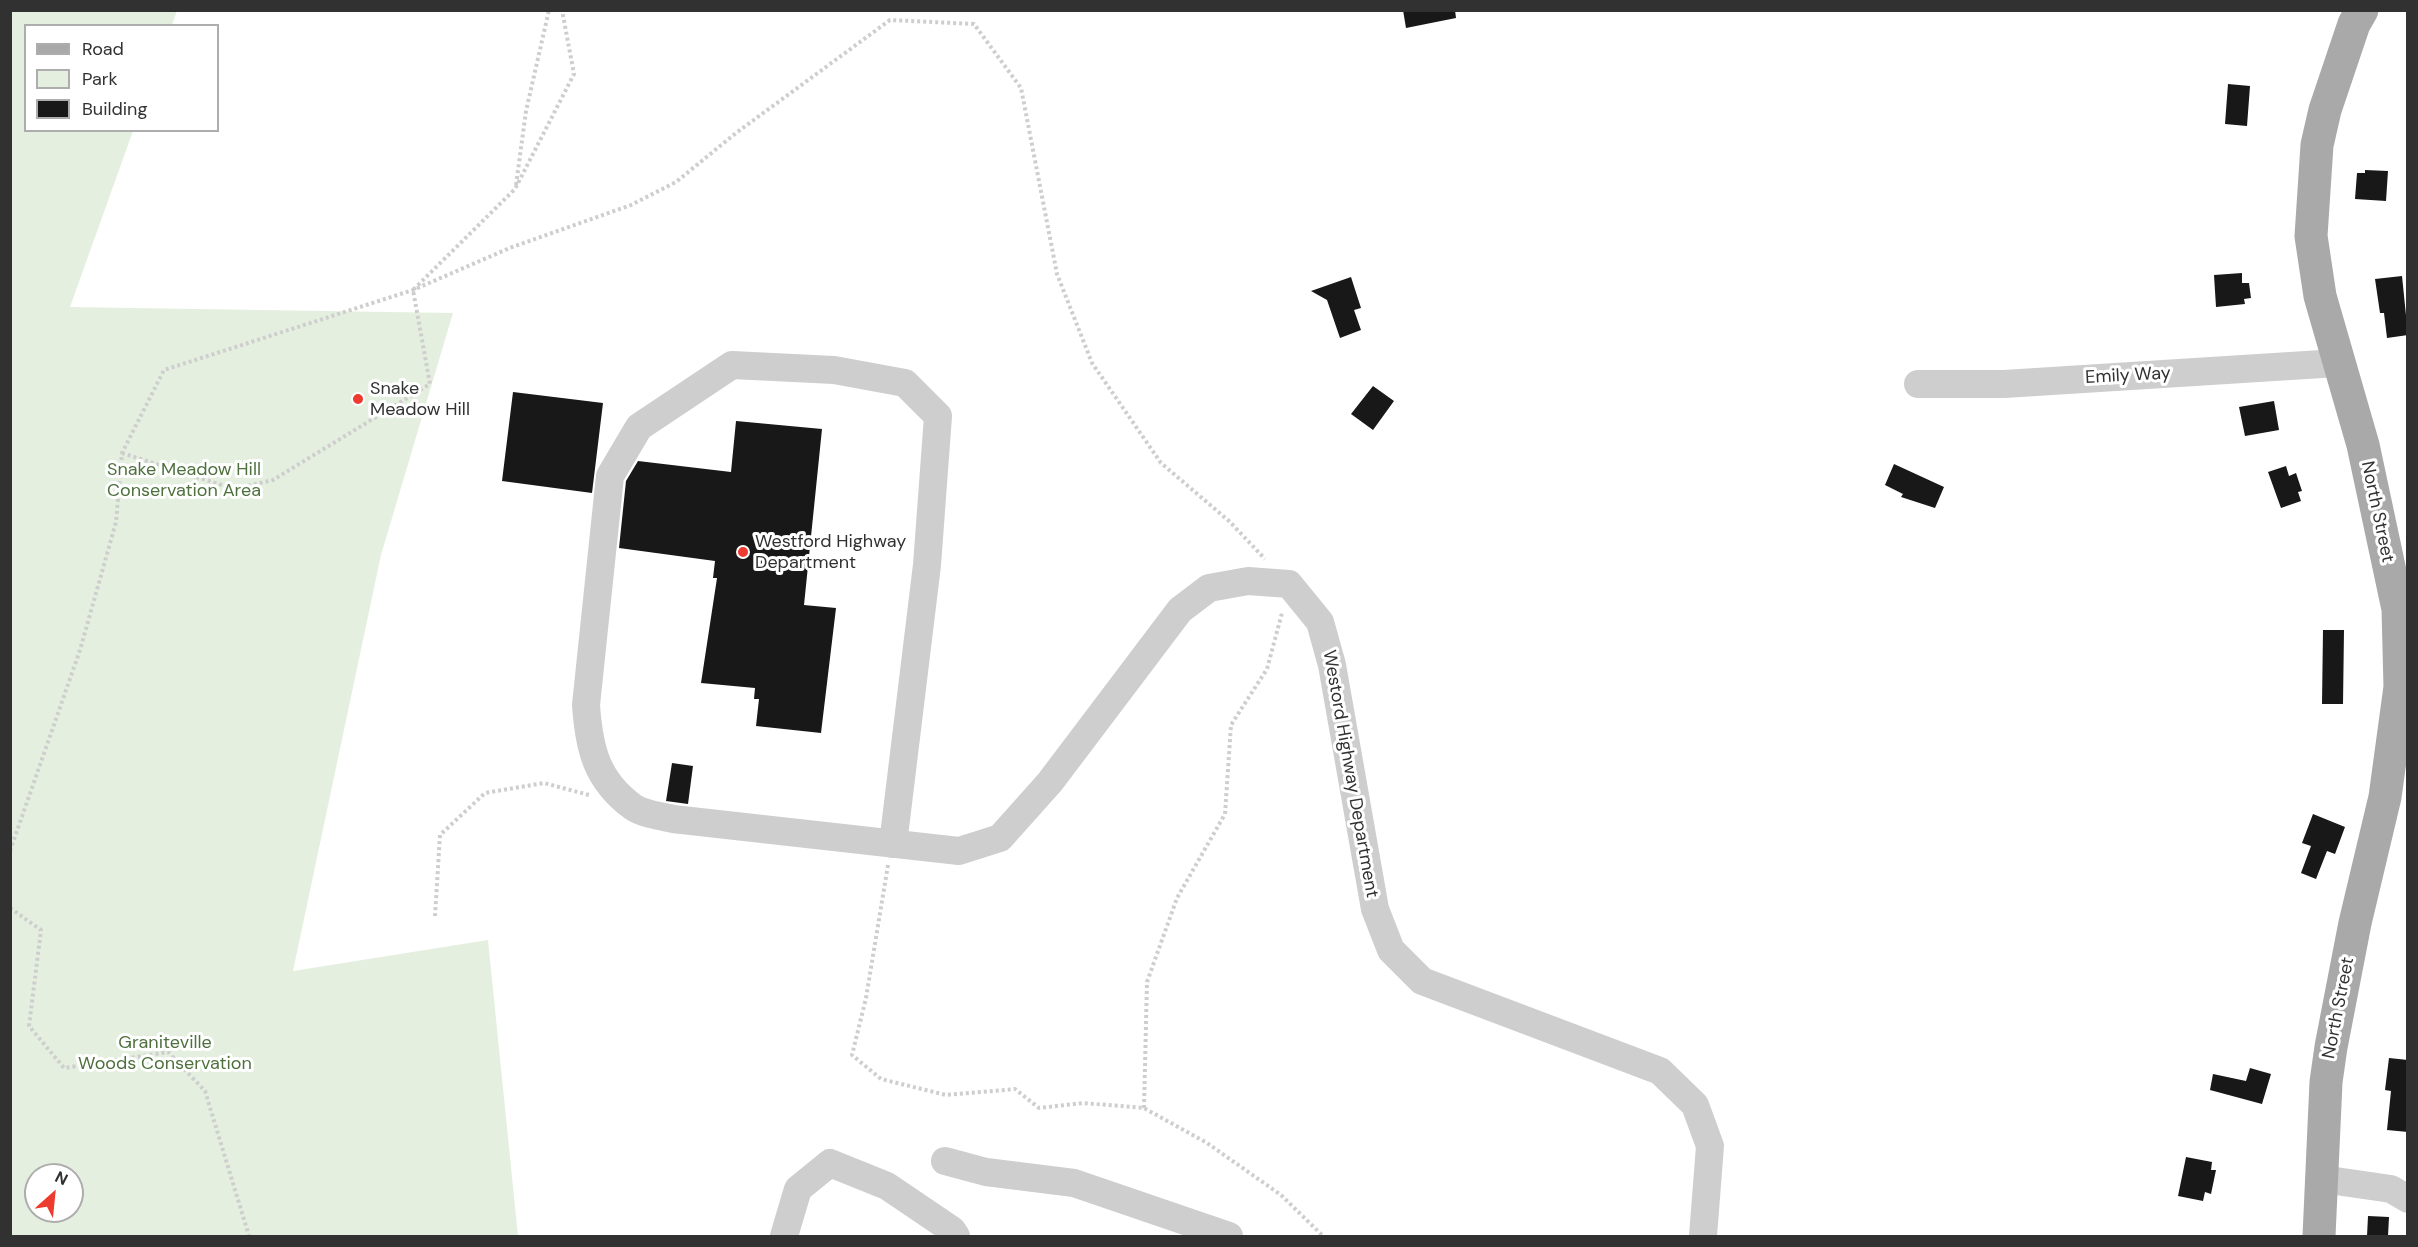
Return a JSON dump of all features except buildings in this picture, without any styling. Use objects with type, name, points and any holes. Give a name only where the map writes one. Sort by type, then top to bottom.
[{"type":"main road","name":"North Street","points":[[2319,1236],[2326,1082],[2355,923],[2393,754],[2401,651],[2398,609],[2363,445],[2318,286],[2311,236],[2311,196],[2317,145],[2325,110],[2354,24],[2362,10]]},
{"type":"street","name":"Emily Way","points":[[1918,384],[2004,384],[2338,363]]},
{"type":"street","points":[[893,844],[927,565],[938,416],[905,383],[834,370],[732,365],[639,427],[610,476],[585,705],[588,742],[604,778],[634,808],[673,819],[893,844],[959,851],[1000,838],[1050,783],[1180,610],[1209,588],[1248,581],[1289,584]]},
{"type":"street","name":"Westord Highway Department","points":[[1289,584],[1320,622],[1332,665],[1375,909],[1391,950],[1422,981],[1660,1071],[1695,1105],[1710,1146],[1703,1236]]},
{"type":"street","points":[[945,1161],[986,1172],[1074,1183],[1229,1236]]},
{"type":"street","points":[[784,1236],[798,1189],[830,1163],[887,1186],[952,1230],[956,1236]]},
{"type":"street","points":[[2322,1179],[2391,1189],[2408,1199]]},
{"type":"path","points":[[515,189],[526,111],[549,10]]},
{"type":"path","points":[[413,290],[515,189],[574,74],[562,10]]},
{"type":"path","points":[[10,851],[80,650],[116,522],[122,453],[164,370],[413,290],[512,247],[631,205],[676,182],[736,133],[890,20],[974,24],[1021,88],[1057,274],[1092,363],[1161,463],[1229,520],[1289,584],[1268,669],[1231,725],[1225,814],[1177,898],[1147,982],[1144,1108]]},
{"type":"path","points":[[122,453],[234,489],[273,480],[430,384],[413,290]]},
{"type":"path","points":[[435,916],[440,835],[485,793],[544,783],[634,808]]},
{"type":"path","points":[[893,844],[866,998],[852,1055],[881,1079],[946,1095],[1015,1089],[1039,1108],[1083,1103],[1144,1108],[1207,1143],[1281,1195],[1323,1236]]},
{"type":"path","points":[[10,908],[41,930],[29,1026],[64,1068],[168,1052],[205,1091],[249,1236]]},
{"type":"green space","points":[[10,11],[177,11],[172,24],[24,24],[24,132],[133,132],[70,307],[453,313],[381,555],[293,971],[488,940],[518,1236],[11,1236]]},
{"type":"place","name":"Snake Meadow Hill","points":[[358,399]]},
{"type":"place","name":"Westford Highway Department","points":[[743,552]]},
{"type":"park label","name":"Snake Meadow Hill Conservation Area","points":[[184,480]]},
{"type":"park label","name":"Graniteville Woods Conservation","points":[[165,1053]]}]
